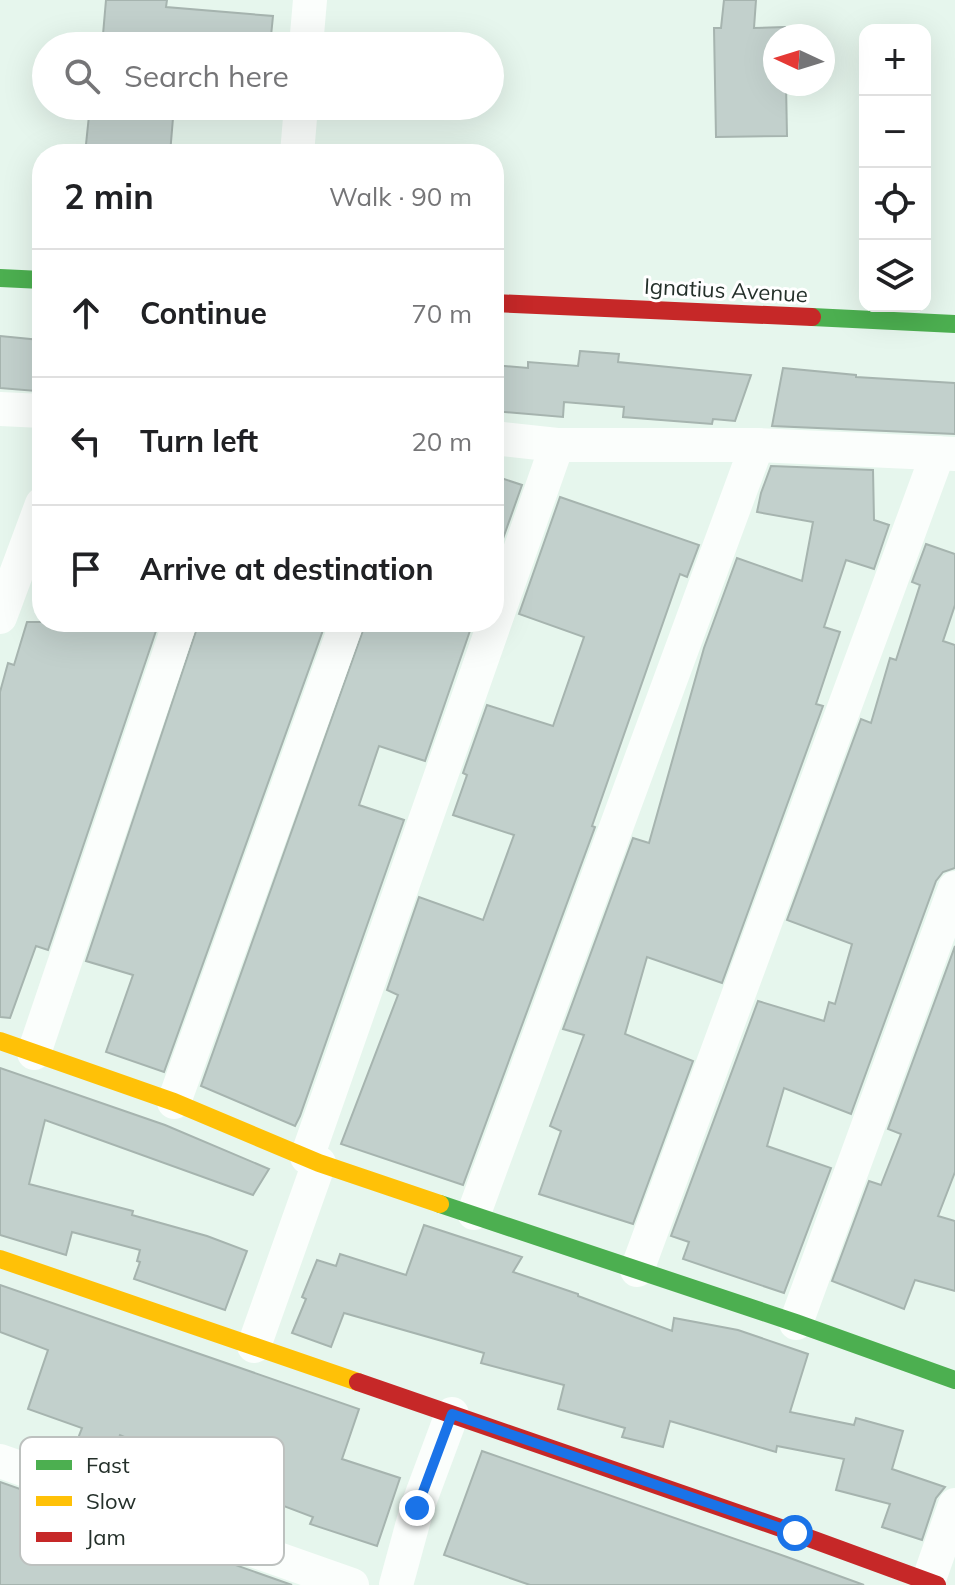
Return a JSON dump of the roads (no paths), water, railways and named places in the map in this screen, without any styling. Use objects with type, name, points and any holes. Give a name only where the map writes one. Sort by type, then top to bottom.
[{"type":"street","points":[[307,32],[310,0]]},
{"type":"street","points":[[298,144],[300,120]]},
{"type":"street","points":[[0,278],[32,280]]},
{"type":"street","name":"Ignatius Avenue","points":[[504,303],[955,324]]},
{"type":"street","points":[[0,409],[32,411]]},
{"type":"street","points":[[504,439],[557,445],[757,445],[946,454],[637,1270]]},
{"type":"street","points":[[504,600],[557,445]]},
{"type":"street","points":[[474,1213],[757,445]]},
{"type":"street","points":[[0,617],[32,531]]},
{"type":"street","points":[[34,1053],[177,632]]},
{"type":"street","points":[[174,1102],[343,632]]},
{"type":"street","points":[[254,1346],[313,1160],[493,632]]},
{"type":"street","points":[[796,1323],[955,888]]},
{"type":"street","points":[[0,1041],[174,1102],[313,1160],[955,1380]]},
{"type":"street","points":[[0,1259],[452,1414],[931,1584],[955,1505]]},
{"type":"street","points":[[396,1585],[417,1508],[452,1414]]},
{"type":"street","points":[[0,1461],[20,1468]]},
{"type":"street","points":[[284,1561],[352,1585]]}]
